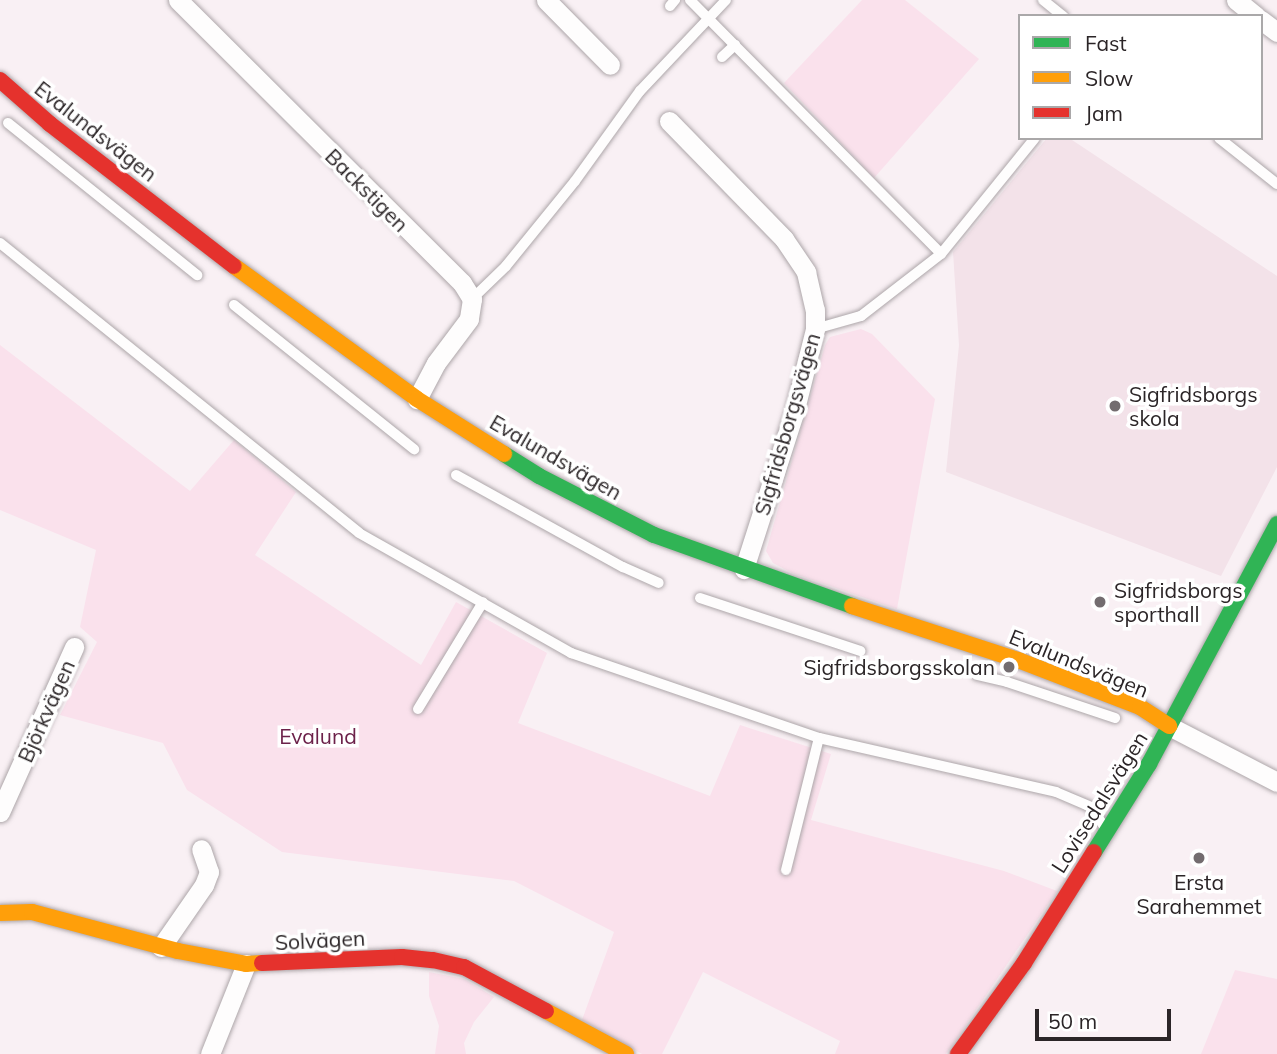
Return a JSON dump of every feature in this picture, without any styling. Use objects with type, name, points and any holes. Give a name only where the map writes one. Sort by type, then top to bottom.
[{"type":"street","name":"Backstigen","points":[[178,0],[351,176],[462,283],[472,299]]},
{"type":"street","points":[[546,0],[610,65]]},
{"type":"street","points":[[1236,0],[1254,14]]},
{"type":"street","points":[[1263,22],[1277,33]]},
{"type":"street","name":"Evalundsvägen","points":[[0,80],[50,124],[269,293],[417,399],[539,476],[654,535],[744,569],[1018,660],[1140,707],[1169,726]]},
{"type":"street","name":"Sigfridsborgsvägen","points":[[669,121],[784,239],[806,272],[815,310],[815,329],[794,414],[744,569]]},
{"type":"street","points":[[417,399],[436,363],[469,319],[472,299]]},
{"type":"street","name":"Lovisedalsvägen","points":[[958,1054],[1024,963],[1107,831],[1169,726],[1277,524]]},
{"type":"street","name":"Björkvägen","points":[[0,813],[74,647]]},
{"type":"street","points":[[1169,726],[1277,782]]},
{"type":"street","points":[[161,947],[204,885],[209,872],[201,849]]},
{"type":"street","name":"Solvägen","points":[[0,913],[32,912],[161,947],[246,964],[402,957],[433,960],[464,967],[626,1054]]},
{"type":"street","points":[[210,1054],[246,964]]},
{"type":"lane","points":[[690,0],[941,254]]},
{"type":"lane","points":[[472,299],[506,266],[566,192],[640,92],[726,0]]},
{"type":"lane","points":[[1043,0],[1060,14]]},
{"type":"lane","points":[[722,57],[735,45]]},
{"type":"lane","points":[[8,123],[197,275]]},
{"type":"lane","points":[[815,329],[861,316],[941,254],[1033,140]]},
{"type":"lane","points":[[1222,140],[1277,184]]},
{"type":"lane","points":[[0,243],[359,533],[571,653],[819,738],[1056,792],[1091,807],[1107,831]]},
{"type":"lane","points":[[234,305],[414,449]]},
{"type":"lane","points":[[456,475],[623,567],[659,583]]},
{"type":"lane","points":[[700,598],[860,651]]},
{"type":"lane","points":[[418,709],[483,603]]},
{"type":"lane","points":[[976,675],[1007,682],[1115,718]]},
{"type":"lane","points":[[786,870],[819,738]]},
{"type":"shaded area","name":"Sigfridsborgs skola","points":[[1045,140],[1072,140],[1277,276],[1277,467],[1221,576],[946,472],[959,345],[953,252]]},
{"type":"green space","points":[[862,0],[905,0],[979,59],[874,178],[784,83]]},
{"type":"green space","points":[[861,329],[872,334],[935,399],[897,609],[792,573],[773,563],[766,551],[825,345],[830,337]]},
{"type":"green space","name":"Evalund","points":[[0,345],[190,491],[234,440],[296,492],[255,555],[421,665],[456,602],[547,653],[518,723],[710,796],[740,725],[831,754],[811,820],[1004,871],[1057,891],[946,1054],[835,1054],[840,1041],[703,972],[662,1054],[642,1054],[582,1020],[614,932],[514,881],[282,852],[187,790],[163,743],[60,715],[97,642],[80,627],[96,550],[0,510]]},
{"type":"green space","points":[[1235,970],[1277,979],[1277,1054],[1201,1054]]},
{"type":"green space","points":[[429,972],[464,979],[494,997],[474,1022],[464,1043],[466,1054],[435,1054],[439,1026],[429,996]]},
{"type":"traffic: fast","points":[[504,454],[539,476],[654,535],[852,606]]},
{"type":"traffic: fast","points":[[1094,852],[1149,764],[1277,524]]},
{"type":"traffic: slow","points":[[234,266],[417,399],[504,454]]},
{"type":"traffic: slow","points":[[852,606],[1018,660],[1140,707],[1169,726]]},
{"type":"traffic: slow","points":[[0,913],[32,912],[178,951],[246,964],[262,963]]},
{"type":"traffic: slow","points":[[546,1011],[626,1054]]},
{"type":"traffic: jam","points":[[0,80],[50,124],[234,266]]},
{"type":"traffic: jam","points":[[958,1054],[1024,963],[1094,852]]},
{"type":"traffic: jam","points":[[262,963],[402,957],[433,960],[464,967],[546,1011]]},
{"type":"place","name":"Sigfridsborgs skola","points":[[1115,406]]},
{"type":"place","name":"Sigfridsborgs sporthall","points":[[1100,602]]},
{"type":"place","name":"Sigfridsborgsskolan","points":[[1009,667]]},
{"type":"place","name":"Ersta Sarahemmet","points":[[1199,858]]}]
